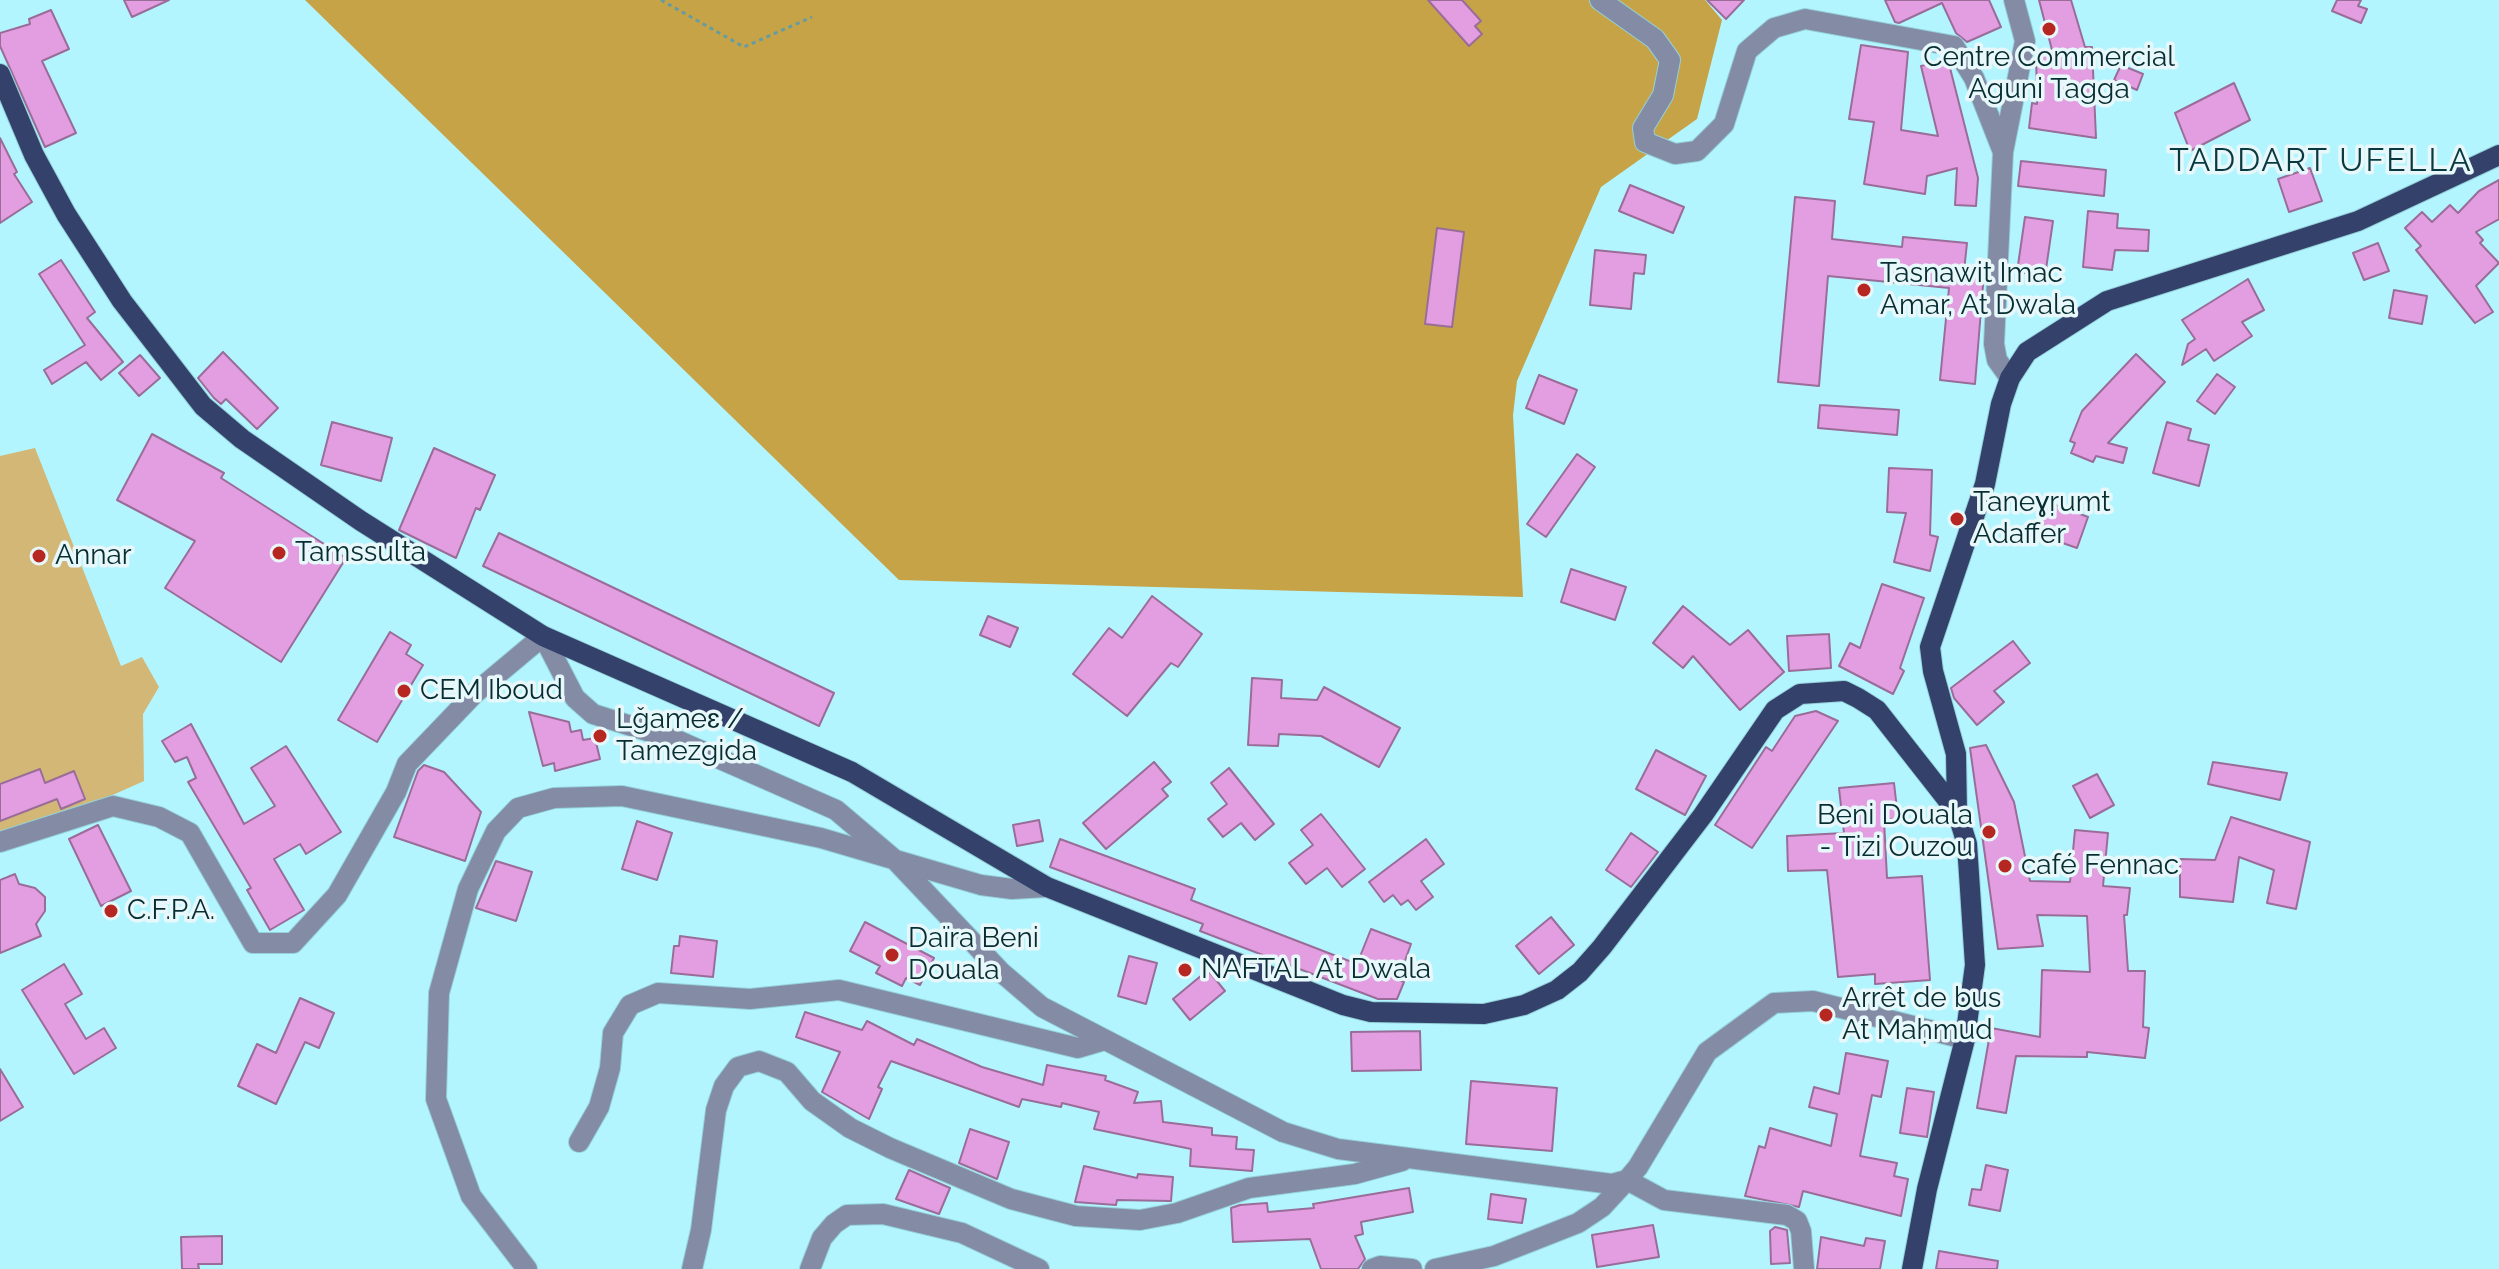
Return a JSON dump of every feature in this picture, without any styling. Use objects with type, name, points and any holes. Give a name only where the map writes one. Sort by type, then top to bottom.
[{"type":"main road","points":[[0,74],[34,155],[66,214],[122,301],[203,406],[242,439],[361,521],[543,636],[852,772],[1047,887],[1343,1005],[1371,1012],[1484,1014],[1524,1005],[1557,990],[1580,972],[1703,815],[1775,710],[1800,694],[1844,691],[1877,710],[1957,812]]},
{"type":"main road","points":[[1912,1269],[1927,1189],[1965,1039],[1975,965],[1967,844],[1957,812],[1956,754],[1933,671],[1930,647],[1980,499],[2001,404],[2010,378],[2027,352],[2107,301],[2358,221],[2499,155]]},
{"type":"street","points":[[1600,0],[1655,39],[1670,60],[1663,95],[1643,128],[1645,142],[1675,154],[1697,151],[1724,124],[1747,51],[1774,28],[1805,19],[1954,46],[1974,78],[2003,152]]},
{"type":"street","points":[[2010,378],[1997,360],[1994,344],[2003,152],[2025,41],[2014,0]]},
{"type":"street","points":[[0,842],[113,806],[159,817],[190,833],[253,943],[293,943],[337,895],[396,792],[407,764],[440,727],[543,636],[575,698],[593,714],[679,741],[836,810],[895,860],[1020,990],[1042,1007],[1283,1132],[1338,1149],[1612,1184],[1627,1180],[1664,1200],[1787,1215],[1797,1221],[1801,1231],[1804,1269]]},
{"type":"street","points":[[527,1269],[471,1196],[436,1099],[439,993],[468,889],[496,831],[518,808],[554,798],[622,796],[821,838],[981,885],[1012,889],[1047,887]]},
{"type":"street","points":[[579,1142],[599,1107],[610,1068],[613,1033],[630,1005],[658,993],[750,999],[839,990],[1078,1048],[1105,1040]]},
{"type":"street","points":[[1435,1269],[1494,1256],[1578,1223],[1602,1207],[1627,1180],[1707,1052],[1774,1003],[1813,1001],[1965,1039]]},
{"type":"street","points":[[692,1269],[701,1230],[716,1110],[724,1086],[738,1067],[759,1061],[787,1072],[812,1101],[850,1128],[890,1148],[1011,1199],[1076,1216],[1140,1220],[1177,1213],[1249,1188],[1355,1174],[1409,1158]]},
{"type":"street","points":[[810,1269],[822,1238],[834,1224],[847,1215],[883,1214],[962,1233],[1039,1269]]},
{"type":"street","points":[[1379,1268],[1412,1269]]},
{"type":"path","points":[[661,0],[744,47],[812,17]]},
{"type":"shaded area","points":[[305,0],[1705,0],[1722,20],[1697,119],[1601,187],[1517,381],[1513,415],[1523,597],[899,580]]},
{"type":"shaded area","name":"Annar","points":[[35,448],[121,666],[142,657],[159,687],[143,714],[144,781],[52,822],[0,835],[0,456]]},
{"type":"building","points":[[124,0],[169,0],[132,17]]},
{"type":"building","points":[[1428,0],[1462,0],[1481,21],[1475,26],[1482,34],[1469,46]]},
{"type":"building","points":[[1707,0],[1744,0],[1726,19]]},
{"type":"building","points":[[1885,0],[1989,0],[2001,27],[1967,42],[1956,33],[1942,3],[1899,23],[1895,22]]},
{"type":"building","points":[[2039,0],[2071,0],[2085,47],[2092,47],[2096,138],[2029,128],[2032,103],[2037,104],[2036,51],[2052,50]]},
{"type":"building","points":[[2337,0],[2361,0],[2358,6],[2367,9],[2361,23],[2332,11]]},
{"type":"building","points":[[51,10],[69,49],[42,61],[76,133],[45,147],[0,46],[0,33],[30,24],[29,19]]},
{"type":"building","points":[[1861,45],[1908,52],[1901,130],[1938,136],[1921,66],[1948,60],[1978,178],[1976,206],[1955,205],[1957,168],[1927,176],[1925,194],[1864,184],[1874,122],[1849,119]]},
{"type":"building","points":[[2121,65],[2143,74],[2137,90],[2114,80]]},
{"type":"building","points":[[2234,83],[2250,120],[2190,151],[2175,113]]},
{"type":"building","points":[[0,138],[17,172],[14,174],[32,202],[0,223]]},
{"type":"building","points":[[2021,161],[2106,170],[2104,196],[2018,186]]},
{"type":"building","points":[[2310,168],[2322,201],[2289,212],[2278,179]]},
{"type":"building","points":[[2499,180],[2499,219],[2476,232],[2483,240],[2480,243],[2499,263],[2476,286],[2493,312],[2475,323],[2416,250],[2421,246],[2405,228],[2422,212],[2432,222],[2450,205],[2458,213],[2479,191]]},
{"type":"building","points":[[1630,185],[1684,207],[1673,233],[1619,211]]},
{"type":"building","points":[[1795,197],[1835,201],[1832,239],[1902,247],[1903,237],[1967,243],[1964,271],[1984,273],[1975,384],[1940,380],[1949,288],[1828,276],[1819,386],[1778,382]]},
{"type":"building","points":[[2088,211],[2118,214],[2117,228],[2149,230],[2148,251],[2115,250],[2112,270],[2083,267]]},
{"type":"building","points":[[2025,217],[2053,221],[2045,276],[2017,272]]},
{"type":"building","points":[[1437,228],[1464,232],[1452,327],[1425,324]]},
{"type":"building","points":[[2378,243],[2389,271],[2364,280],[2353,253]]},
{"type":"building","points":[[1595,250],[1646,255],[1644,274],[1634,273],[1631,309],[1590,305]]},
{"type":"building","points":[[61,260],[95,312],[87,318],[123,362],[101,380],[86,362],[52,384],[44,370],[85,345],[39,274]]},
{"type":"building","points":[[2248,279],[2264,310],[2242,322],[2252,336],[2214,361],[2206,349],[2182,365],[2188,344],[2195,339],[2182,320]]},
{"type":"building","points":[[2394,290],[2427,296],[2422,324],[2389,318]]},
{"type":"building","points":[[223,352],[278,408],[257,429],[226,399],[221,404],[214,398],[198,378]]},
{"type":"building","points":[[2136,354],[2165,382],[2108,443],[2127,448],[2123,463],[2096,456],[2093,462],[2071,453],[2075,443],[2070,441],[2082,411]]},
{"type":"building","points":[[140,355],[160,378],[139,396],[119,373]]},
{"type":"building","points":[[2217,374],[2235,387],[2215,414],[2197,401]]},
{"type":"building","points":[[1539,375],[1577,390],[1564,424],[1526,408]]},
{"type":"building","points":[[1820,405],[1899,410],[1897,435],[1818,428]]},
{"type":"building","points":[[332,422],[392,438],[381,481],[321,465]]},
{"type":"building","points":[[2167,422],[2191,429],[2188,440],[2209,445],[2199,486],[2153,473]]},
{"type":"building","points":[[152,434],[224,473],[221,478],[346,558],[281,662],[165,588],[195,541],[117,500]]},
{"type":"building","points":[[434,448],[495,475],[480,510],[476,508],[456,558],[399,530]]},
{"type":"building","points":[[1577,454],[1595,467],[1546,537],[1527,524]]},
{"type":"building","points":[[1889,468],[1932,470],[1930,535],[1938,537],[1930,571],[1894,562],[1906,513],[1887,512]]},
{"type":"building","points":[[2045,501],[2088,517],[2077,548],[2034,533]]},
{"type":"building","points":[[499,533],[834,693],[819,726],[483,566]]},
{"type":"building","points":[[1571,569],[1626,587],[1615,620],[1561,602]]},
{"type":"building","points":[[1882,584],[1924,598],[1900,668],[1904,671],[1893,694],[1839,666],[1850,643],[1860,648]]},
{"type":"building","points":[[1152,596],[1202,634],[1178,667],[1171,663],[1127,716],[1073,674],[1109,628],[1122,638]]},
{"type":"building","points":[[1683,606],[1730,645],[1748,630],[1784,672],[1740,710],[1693,656],[1683,668],[1653,643]]},
{"type":"building","points":[[988,616],[1018,628],[1010,647],[980,635]]},
{"type":"building","points":[[390,632],[411,645],[406,654],[423,665],[377,742],[338,720]]},
{"type":"building","points":[[1829,634],[1831,668],[1789,671],[1787,636]]},
{"type":"building","points":[[2013,641],[2030,663],[1994,691],[2004,702],[1977,725],[1954,698],[1951,688]]},
{"type":"building","points":[[1252,678],[1282,680],[1281,698],[1317,700],[1324,687],[1400,728],[1379,767],[1321,736],[1279,734],[1278,746],[1248,745]]},
{"type":"building","points":[[1816,711],[1838,721],[1752,848],[1715,825],[1766,747],[1772,751],[1795,716]]},
{"type":"building","points":[[529,712],[569,722],[571,732],[581,730],[583,740],[595,738],[600,759],[555,771],[554,763],[543,766]]},
{"type":"building","points":[[191,724],[244,824],[275,806],[251,768],[286,746],[341,832],[306,854],[300,844],[274,859],[304,910],[270,930],[247,890],[251,888],[188,782],[196,778],[187,757],[175,762],[162,741]]},
{"type":"building","points":[[1986,745],[2014,802],[2030,881],[2070,882],[2075,830],[2108,833],[2103,886],[2130,888],[2127,915],[2124,915],[2128,971],[2145,971],[2143,1027],[2149,1028],[2145,1058],[2087,1052],[2087,1057],[2016,1056],[2006,1113],[1977,1108],[1991,1028],[2040,1037],[2042,970],[2090,972],[2087,916],[2037,915],[2043,946],[1998,949],[1970,748]]},
{"type":"building","points":[[1656,750],[1706,776],[1685,815],[1636,789]]},
{"type":"building","points":[[1154,762],[1171,782],[1162,789],[1168,796],[1106,849],[1083,823]]},
{"type":"building","points":[[2213,762],[2287,773],[2280,800],[2208,784]]},
{"type":"building","points":[[424,765],[444,772],[481,812],[465,861],[394,837],[418,771]]},
{"type":"building","points":[[1229,768],[1274,824],[1255,840],[1241,823],[1223,837],[1208,819],[1227,804],[1211,783]]},
{"type":"building","points":[[40,769],[45,783],[74,771],[85,799],[61,809],[57,799],[0,821],[0,784]]},
{"type":"building","points":[[2097,774],[2114,805],[2090,818],[2073,786]]},
{"type":"building","points":[[1894,783],[1898,818],[1884,820],[1887,878],[1922,876],[1930,980],[1875,984],[1875,974],[1838,977],[1827,870],[1788,871],[1787,836],[1844,833],[1839,788]]},
{"type":"building","points":[[1321,814],[1365,869],[1342,887],[1327,868],[1306,884],[1289,863],[1313,845],[1301,830]]},
{"type":"building","points":[[2231,817],[2310,842],[2296,909],[2267,903],[2274,870],[2239,857],[2233,902],[2180,897],[2180,859],[2215,860]]},
{"type":"building","points":[[1039,820],[1043,841],[1017,846],[1013,825]]},
{"type":"building","points":[[637,821],[672,833],[657,880],[622,869]]},
{"type":"building","points":[[98,825],[131,891],[101,906],[69,839]]},
{"type":"building","points":[[1631,833],[1658,852],[1631,887],[1606,870]]},
{"type":"building","points":[[1060,839],[1195,889],[1191,900],[1357,964],[1371,929],[1411,944],[1398,980],[1404,982],[1397,999],[1378,999],[1200,931],[1203,924],[1050,867]]},
{"type":"building","points":[[1426,839],[1444,864],[1421,881],[1433,897],[1416,910],[1408,900],[1401,905],[1393,895],[1384,902],[1369,882]]},
{"type":"building","points":[[496,861],[532,872],[516,921],[476,908]]},
{"type":"building","points":[[15,874],[19,884],[35,888],[45,897],[45,911],[36,924],[41,936],[0,953],[0,880]]},
{"type":"building","points":[[1551,917],[1574,945],[1539,974],[1516,946]]},
{"type":"building","name":"Daïra Beni Douala","points":[[865,922],[934,958],[920,985],[906,978],[902,986],[876,973],[880,966],[850,951]]},
{"type":"building","points":[[680,936],[717,941],[713,977],[671,973],[674,946],[679,946]]},
{"type":"building","points":[[1129,956],[1157,963],[1146,1004],[1118,996]]},
{"type":"building","points":[[64,964],[82,994],[65,1004],[86,1039],[104,1028],[116,1048],[74,1074],[22,990]]},
{"type":"building","points":[[1208,970],[1225,991],[1190,1020],[1173,999]]},
{"type":"building","points":[[300,998],[334,1013],[319,1048],[305,1042],[276,1104],[238,1086],[257,1044],[276,1053]]},
{"type":"building","points":[[805,1012],[862,1030],[867,1021],[914,1045],[917,1039],[982,1067],[1043,1085],[1047,1065],[1106,1076],[1105,1080],[1138,1092],[1134,1103],[1161,1101],[1163,1122],[1212,1128],[1212,1135],[1237,1137],[1236,1149],[1254,1150],[1252,1171],[1190,1166],[1191,1149],[1094,1129],[1099,1112],[1062,1103],[1061,1107],[1022,1099],[1019,1107],[891,1061],[878,1087],[882,1089],[869,1119],[822,1092],[840,1052],[796,1037]]},
{"type":"building","points":[[1420,1031],[1421,1070],[1352,1071],[1351,1032]]},
{"type":"building","points":[[1846,1053],[1888,1061],[1881,1097],[1872,1095],[1860,1156],[1897,1163],[1894,1176],[1908,1179],[1901,1216],[1803,1191],[1799,1207],[1745,1196],[1759,1146],[1765,1148],[1770,1128],[1831,1146],[1837,1114],[1809,1107],[1814,1087],[1839,1094]]},
{"type":"building","points":[[0,1069],[23,1107],[0,1121]]},
{"type":"building","points":[[1471,1081],[1557,1088],[1552,1151],[1466,1144]]},
{"type":"building","points":[[1907,1088],[1934,1092],[1927,1137],[1900,1133]]},
{"type":"building","points":[[970,1129],[1009,1142],[997,1179],[959,1163]]},
{"type":"building","points":[[1986,1165],[2008,1170],[2000,1211],[1969,1205],[1972,1189],[1981,1190]]},
{"type":"building","points":[[1084,1166],[1137,1178],[1138,1174],[1173,1177],[1171,1201],[1117,1200],[1116,1205],[1075,1202]]},
{"type":"building","points":[[909,1170],[950,1188],[939,1214],[896,1199]]},
{"type":"building","points":[[1409,1188],[1413,1212],[1361,1222],[1363,1234],[1355,1236],[1365,1259],[1358,1269],[1321,1269],[1310,1239],[1233,1242],[1231,1208],[1240,1205],[1267,1203],[1268,1212],[1314,1208],[1313,1204]]},
{"type":"building","points":[[1491,1194],[1526,1199],[1522,1223],[1488,1219]]},
{"type":"building","points":[[1653,1225],[1659,1257],[1597,1267],[1592,1235]]},
{"type":"building","points":[[1775,1227],[1787,1230],[1790,1263],[1771,1264],[1770,1231]]},
{"type":"building","points":[[222,1236],[222,1264],[198,1264],[199,1269],[182,1269],[181,1237]]},
{"type":"building","points":[[1821,1237],[1864,1246],[1866,1238],[1885,1241],[1880,1269],[1817,1269]]},
{"type":"building","points":[[1939,1251],[1998,1261],[1997,1269],[1936,1269]]},
{"type":"place","name":"Centre Commercial Aguni Tagga","points":[[2049,29]]},
{"type":"place","name":"Tasnawit Imac Amar, At Dwala","points":[[1864,290]]},
{"type":"place","name":"Taneɣṛumt Adaffer","points":[[1957,519]]},
{"type":"place","name":"Tamssulta","points":[[279,553]]},
{"type":"place","name":"Annar","points":[[39,556]]},
{"type":"place","name":"CEM Iboud","points":[[404,691]]},
{"type":"place","name":"Lǧameɛ / Tamezgida","points":[[600,736]]},
{"type":"place","name":"Beni Douala - Tizi Ouzou","points":[[1989,832]]},
{"type":"place","name":"café Fennac","points":[[2005,866]]},
{"type":"place","name":"C.F.P.A.","points":[[111,911]]},
{"type":"place","name":"Daïra Beni Douala","points":[[892,955]]},
{"type":"place","name":"NAFTAL At Dwala","points":[[1185,970]]},
{"type":"place","name":"Arrêt de bus At Maḥmud","points":[[1826,1015]]},
{"type":"district","name":"TADDART UFELLA","points":[[2321,161]]}]
